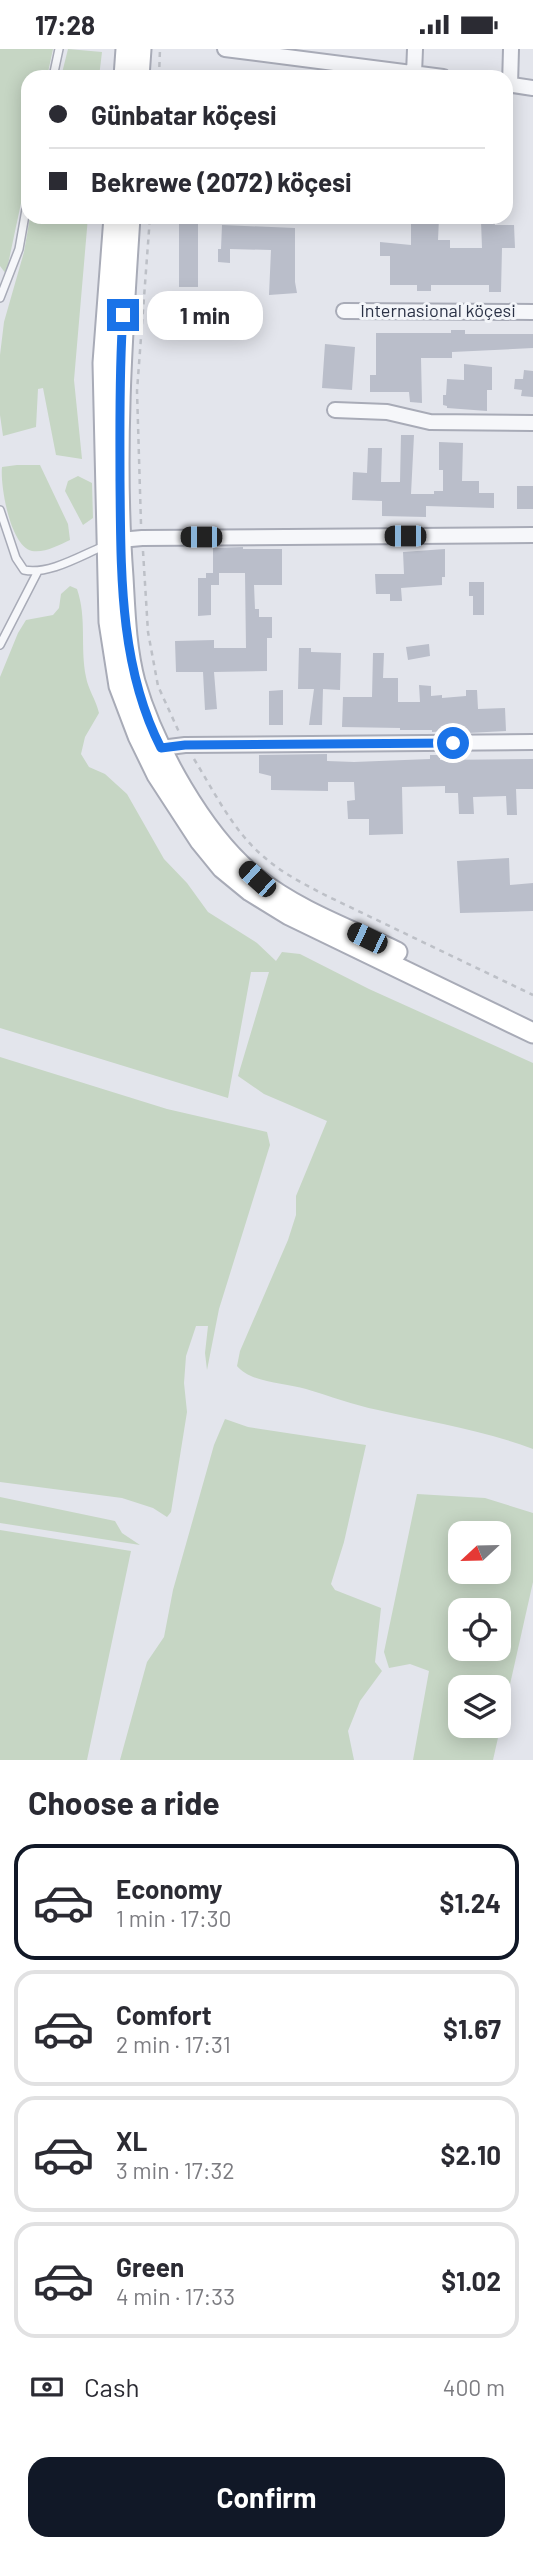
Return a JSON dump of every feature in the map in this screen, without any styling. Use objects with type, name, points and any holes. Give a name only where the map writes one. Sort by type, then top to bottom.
[{"type":"main road","points":[[124,70],[126,49]]},
{"type":"main road","points":[[140,70],[141,49]]},
{"type":"main road","points":[[113,224],[103,363],[114,542],[129,652],[135,681],[152,731],[211,829],[232,856],[257,879],[296,903],[533,1019]]},
{"type":"main road","points":[[130,224],[120,364],[109,622],[120,686],[138,736],[158,775],[194,832],[222,868],[250,891],[289,915],[533,1033]]},
{"type":"street","points":[[225,49],[331,55],[397,70]]},
{"type":"street","points":[[414,70],[415,49]]},
{"type":"street","points":[[509,70],[511,49]]},
{"type":"street","points":[[513,86],[533,88]]},
{"type":"street","name":"Internasional köçesi","points":[[344,311],[533,312]]},
{"type":"street","points":[[335,410],[387,412],[430,422],[533,423]]},
{"type":"street","points":[[114,542],[142,538],[533,535]]},
{"type":"street","points":[[161,748],[185,745],[533,742]]},
{"type":"lane","points":[[54,70],[59,49]]},
{"type":"lane","points":[[0,298],[19,249],[23,224]]},
{"type":"lane","points":[[0,510],[16,558],[24,570],[37,573],[50,570],[114,542]]},
{"type":"lane","points":[[0,645],[37,573]]},
{"type":"path","points":[[159,70],[160,49]]},
{"type":"path","points":[[149,224],[137,391],[148,632],[158,686],[185,745],[237,828],[265,858],[293,878],[325,895],[533,995]]},
{"type":"green space","points":[[0,49],[53,49],[48,70],[21,70],[21,203],[6,274],[0,266]]},
{"type":"green space","points":[[68,49],[102,52],[100,70],[63,70]]},
{"type":"green space","points":[[29,224],[87,224],[74,380],[82,459],[56,455],[43,388],[38,389],[36,427],[3,436],[0,415],[0,355],[4,322],[24,252]]},
{"type":"green space","points":[[40,465],[68,524],[70,540],[42,551],[32,551],[24,547],[12,527],[2,476],[2,467]]},
{"type":"green space","points":[[78,476],[92,483],[93,518],[83,525],[65,491],[68,481]]},
{"type":"green space","points":[[70,586],[77,589],[80,600],[86,677],[99,713],[85,737],[81,754],[89,767],[105,774],[127,794],[164,859],[187,883],[208,912],[257,943],[276,961],[282,952],[300,954],[369,989],[533,1063],[533,1449],[476,1431],[369,1408],[306,1389],[259,1379],[243,1372],[237,1366],[240,1351],[288,1240],[296,1215],[296,1196],[327,1121],[264,1094],[238,1076],[269,972],[251,972],[228,1098],[0,1028],[0,677],[26,620],[53,615],[59,608],[61,594]]},
{"type":"green space","points":[[0,1057],[167,1109],[267,1132],[270,1145],[219,1309],[207,1370],[205,1353],[208,1326],[196,1326],[186,1356],[184,1383],[187,1412],[171,1512],[167,1517],[153,1508],[122,1498],[0,1482]]},
{"type":"green space","points":[[225,1419],[248,1427],[366,1445],[344,1542],[331,1584],[335,1590],[381,1608],[375,1662],[382,1671],[360,1701],[348,1731],[354,1760],[120,1760],[147,1662],[164,1637],[173,1590],[214,1445]]},
{"type":"green space","points":[[417,1494],[485,1498],[533,1513],[533,1582],[511,1680],[511,1675],[448,1675],[448,1738],[498,1738],[493,1760],[413,1760],[429,1671],[410,1664],[389,1668],[384,1652]]},
{"type":"green space","points":[[0,1497],[115,1521],[122,1533],[140,1545],[0,1523]]},
{"type":"green space","points":[[0,1530],[131,1551],[87,1760],[0,1760]]},
{"type":"building","points":[[179,224],[198,224],[198,287],[179,287]]},
{"type":"building","points":[[411,224],[439,224],[438,240],[450,240],[450,248],[482,248],[481,224],[514,225],[515,248],[502,248],[501,292],[489,292],[489,285],[431,285],[431,291],[417,291],[417,285],[390,285],[390,256],[380,256],[380,242],[411,245]]},
{"type":"building","points":[[222,225],[295,228],[297,293],[269,295],[271,250],[230,249],[230,263],[218,262]]},
{"type":"building","points":[[451,330],[465,330],[465,334],[533,334],[533,348],[452,352],[452,358],[421,358],[422,403],[410,402],[409,392],[370,392],[370,375],[376,375],[376,333],[451,333]]},
{"type":"building","points":[[325,344],[355,347],[352,390],[322,388]]},
{"type":"building","points":[[464,364],[492,367],[492,390],[487,390],[487,411],[447,408],[443,405],[447,379],[464,380]]},
{"type":"building","points":[[524,370],[533,371],[533,397],[521,396],[522,390],[514,389],[515,379],[523,379]]},
{"type":"building","points":[[401,435],[414,435],[411,494],[434,494],[434,491],[443,491],[443,470],[439,470],[439,442],[463,443],[462,481],[479,481],[479,493],[494,493],[494,508],[426,506],[426,517],[382,516],[382,501],[352,500],[353,472],[367,473],[368,448],[382,448],[381,482],[400,482]]},
{"type":"building","points":[[517,486],[533,486],[533,509],[517,509]]},
{"type":"building","points":[[213,548],[282,549],[282,585],[254,585],[255,609],[259,609],[259,617],[272,617],[272,638],[267,638],[267,671],[214,672],[217,709],[205,710],[203,672],[176,672],[175,641],[214,640],[214,648],[246,648],[245,573],[213,573]]},
{"type":"building","points":[[445,549],[445,577],[442,577],[442,585],[401,588],[402,601],[390,601],[390,594],[376,594],[375,574],[404,574],[403,552]]},
{"type":"building","points":[[206,573],[219,573],[219,585],[211,585],[211,615],[198,616],[198,578],[206,578]]},
{"type":"building","points":[[469,582],[484,582],[484,615],[473,615],[473,596],[469,596]]},
{"type":"building","points":[[429,644],[430,656],[408,660],[406,647]]},
{"type":"building","points":[[299,648],[311,648],[311,652],[341,653],[340,690],[323,689],[322,725],[309,725],[314,689],[298,689]]},
{"type":"building","points":[[373,653],[384,653],[383,678],[398,678],[398,702],[420,702],[419,685],[431,686],[431,696],[442,695],[442,698],[466,696],[466,690],[477,690],[478,709],[505,708],[506,731],[468,733],[468,730],[432,732],[400,728],[342,727],[343,697],[372,697]]},
{"type":"building","points":[[283,690],[283,725],[269,725],[269,691]]},
{"type":"building","points":[[327,754],[327,761],[354,762],[430,759],[430,755],[440,755],[440,760],[533,759],[533,789],[516,789],[517,815],[507,815],[506,796],[473,797],[474,814],[459,814],[458,793],[445,793],[445,786],[402,787],[403,834],[369,835],[369,819],[348,819],[347,801],[355,800],[354,782],[328,782],[328,791],[271,790],[271,776],[259,773],[259,755]]},
{"type":"building","points":[[509,858],[510,885],[533,883],[533,911],[460,913],[457,861]]},
{"type":"route","points":[[123,315],[120,364],[120,540],[126,622],[135,681],[152,731],[161,748],[185,745],[453,743]]}]
